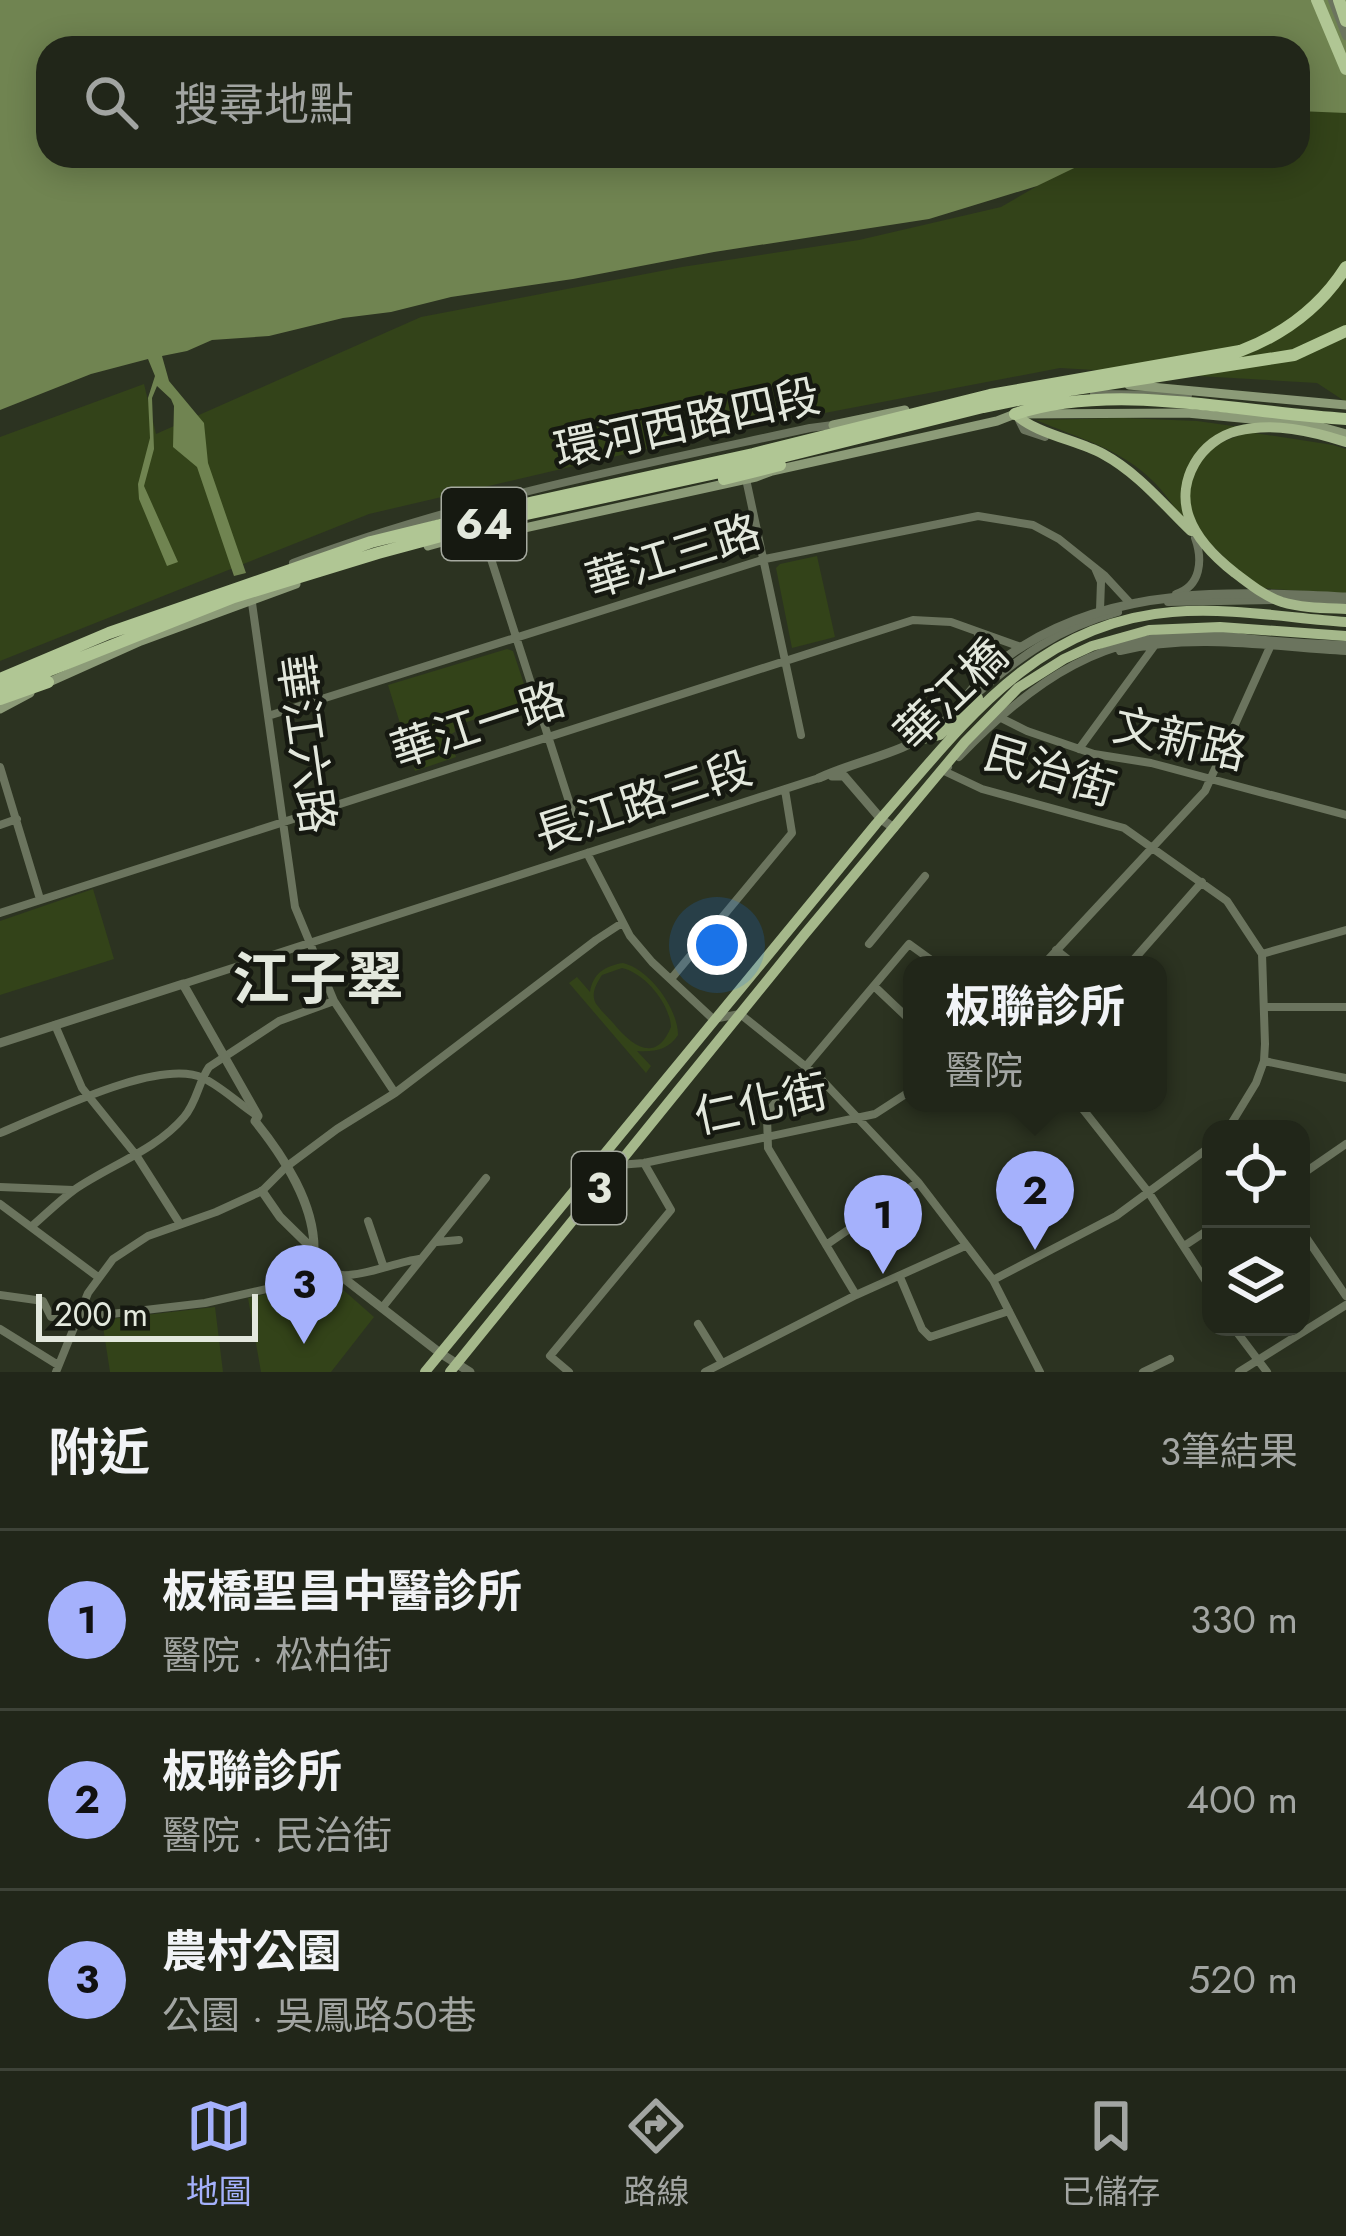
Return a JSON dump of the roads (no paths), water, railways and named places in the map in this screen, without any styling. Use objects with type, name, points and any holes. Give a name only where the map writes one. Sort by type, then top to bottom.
[{"type":"highway","points":[[1336,5],[1346,48]]},
{"type":"highway","points":[[1336,5],[1346,69]]},
{"type":"highway","name":"64","points":[[0,687],[109,633],[371,542],[915,412],[1098,394],[1265,341],[1314,308],[1346,267]]},
{"type":"highway","name":"64","points":[[0,687],[234,597],[508,518],[725,471],[983,407],[1098,394],[1294,355],[1346,331]]},
{"type":"highway","points":[[1015,414],[1098,394],[1346,413]]},
{"type":"highway","points":[[484,531],[750,474],[983,407]]},
{"type":"highway","points":[[371,542],[391,531],[459,512],[833,425]]},
{"type":"highway","points":[[0,687],[48,682]]},
{"type":"main road","name":"環河西路四段","points":[[0,687],[46,666],[88,638],[183,601],[503,515],[916,415],[1050,394],[1098,394],[1095,387],[1132,386],[1346,413]]},
{"type":"main road","name":"環河西路四段","points":[[833,425],[987,395],[1011,399]]},
{"type":"main road","points":[[1011,399],[1015,414],[1024,423],[1110,458],[1134,476],[1214,555],[1259,591],[1288,604],[1346,603]]},
{"type":"main road","name":"環河西路四段","points":[[484,531],[502,533],[1015,414],[1187,413],[1314,425],[1346,438]]},
{"type":"main road","points":[[1214,555],[1186,508],[1188,478],[1201,454],[1225,435],[1260,428],[1346,438]]},
{"type":"main road","name":"環河西路四段","points":[[0,709],[111,653],[336,570],[484,531],[511,519],[703,477],[772,471]]},
{"type":"main road","name":"華江橋","points":[[881,819],[1008,680],[1057,647],[1102,627],[1125,619],[1222,606],[1346,622]]},
{"type":"main road","points":[[919,740],[940,735],[1003,676],[1041,649],[1083,628],[1102,627]]},
{"type":"main road","name":"3","points":[[454,1369],[894,827],[1018,688],[1064,658],[1150,630],[1220,631],[1346,644]]},
{"type":"main road","name":"環河西路四段","points":[[46,666],[111,653]]},
{"type":"main road","name":"3","points":[[425,1372],[881,819]]},
{"type":"street","points":[[1336,5],[1346,36]]},
{"type":"street","points":[[1015,414],[1128,464],[1161,493],[1219,562],[1250,587],[1274,594]]},
{"type":"street","name":"環河西路四段","points":[[247,584],[369,535],[475,504],[833,425]]},
{"type":"street","points":[[746,479],[801,735]]},
{"type":"street","name":"華江三路","points":[[268,716],[765,560],[979,515],[1033,525],[1059,538],[1129,602]]},
{"type":"street","points":[[484,531],[574,817]]},
{"type":"street","points":[[1167,598],[1189,590],[1194,583],[1200,558],[1197,540]]},
{"type":"street","points":[[1094,567],[1101,582],[1100,610]]},
{"type":"street","name":"華江六路","points":[[247,584],[296,907],[334,1000],[395,1093]]},
{"type":"street","name":"長江路三段","points":[[183,984],[886,754],[919,740],[950,716],[979,681],[1021,647],[1100,610],[1167,598],[1274,594],[1346,603]]},
{"type":"street","points":[[950,716],[1019,658],[1066,630],[1129,608],[1168,602],[1222,606],[1346,603]]},
{"type":"street","name":"華江一路","points":[[0,913],[913,620],[951,622],[1021,647]]},
{"type":"street","points":[[977,633],[995,649],[998,666]]},
{"type":"street","name":"環河西路四段","points":[[0,687],[88,638]]},
{"type":"street","points":[[941,773],[1064,674],[1106,655],[1198,640],[1270,647],[1346,644]]},
{"type":"street","points":[[1079,749],[1156,644]]},
{"type":"street","points":[[1051,956],[1205,791],[1270,647]]},
{"type":"street","name":"文新路","points":[[1003,719],[1079,749],[1151,763],[1346,815]]},
{"type":"street","points":[[857,788],[854,770],[886,754]]},
{"type":"street","points":[[0,767],[40,899]]},
{"type":"street","name":"民治街","points":[[941,773],[1000,795],[1124,828],[1227,901],[1262,954]]},
{"type":"street","points":[[819,778],[841,775],[894,827]]},
{"type":"street","points":[[670,979],[793,833],[785,790]]},
{"type":"street","points":[[0,825],[17,819]]},
{"type":"street","points":[[587,853],[622,923],[652,962],[713,1019],[740,1015],[807,1068],[918,1182],[993,1280],[1040,1372]]},
{"type":"street","points":[[869,944],[925,876]]},
{"type":"street","points":[[1137,956],[1202,882]]},
{"type":"street","points":[[0,1329],[57,1368],[76,1318],[113,1259],[180,1224],[262,1191],[337,1129],[395,1093],[622,923]]},
{"type":"street","points":[[1233,1120],[1264,1061],[1262,954],[1346,931]]},
{"type":"street","points":[[856,1295],[769,1148],[767,1117],[910,944],[928,956]]},
{"type":"street","points":[[1056,950],[1064,956]]},
{"type":"street","points":[[0,1042],[183,984],[258,1116]]},
{"type":"street","points":[[874,986],[903,1013]]},
{"type":"street","points":[[31,1227],[74,1190],[136,1155],[178,1123],[188,1112],[208,1067],[280,1021],[334,1000]]},
{"type":"street","points":[[1265,1007],[1346,1007]]},
{"type":"street","points":[[56,1025],[82,1088],[136,1155],[180,1224]]},
{"type":"street","points":[[1264,1061],[1346,1078]]},
{"type":"street","points":[[0,1132],[127,1083],[168,1073],[202,1078],[258,1116]]},
{"type":"street","name":"仁化街","points":[[617,1166],[859,1118],[903,1096]]},
{"type":"street","points":[[1085,1112],[1149,1193],[1202,1275]]},
{"type":"street","points":[[258,1116],[255,1121],[284,1157],[314,1228],[314,1251]]},
{"type":"street","points":[[1310,1169],[1346,1144]]},
{"type":"street","points":[[993,1280],[1088,1232],[1202,1153]]},
{"type":"street","points":[[569,1372],[550,1356],[671,1210],[644,1163]]},
{"type":"street","points":[[382,1308],[486,1178]]},
{"type":"street","points":[[826,1245],[918,1182]]},
{"type":"street","points":[[0,1187],[74,1190]]},
{"type":"street","points":[[262,1191],[280,1217],[339,1274],[454,1369],[470,1372]]},
{"type":"street","points":[[0,1204],[98,1277]]},
{"type":"street","points":[[368,1221],[383,1265]]},
{"type":"street","points":[[1184,1246],[1202,1234]]},
{"type":"street","points":[[435,1242],[459,1240]]},
{"type":"street","points":[[1239,1372],[1346,1301],[1310,1241]]},
{"type":"street","points":[[705,1372],[965,1246]]},
{"type":"street","points":[[0,1295],[43,1300],[51,1317],[76,1318],[205,1303],[421,1259]]},
{"type":"street","points":[[900,1277],[930,1337],[1009,1311]]},
{"type":"street","points":[[698,1324],[722,1363]]},
{"type":"street","points":[[1240,1336],[1267,1372]]},
{"type":"street","points":[[1143,1372],[1170,1359]]},
{"type":"place","name":"板聯診所","points":[[1035,1250]]},
{"type":"place","name":"板橋聖昌中醫診所","points":[[883,1274]]},
{"type":"place","name":"農村公園","points":[[304,1344]]},
{"type":"district","name":"江子翠","points":[[318,979]]}]
